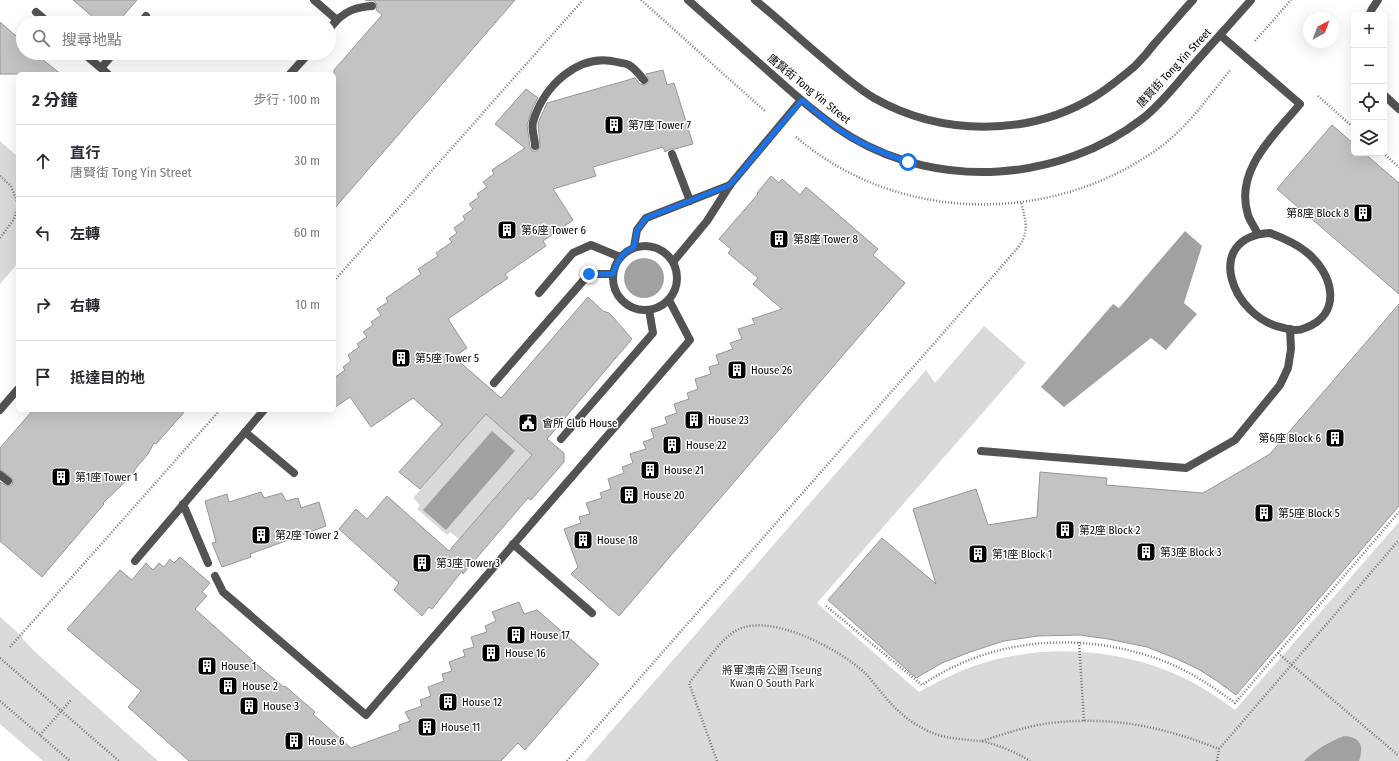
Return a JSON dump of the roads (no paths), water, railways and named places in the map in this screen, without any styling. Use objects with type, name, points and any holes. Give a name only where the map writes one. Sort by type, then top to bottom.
[{"type":"street","points":[[314,0],[332,16]]},
{"type":"street","name":"唐賢街 Tong Yin Street","points":[[688,0],[802,100],[826,120],[851,137],[879,151],[908,162],[938,169],[969,172],[1000,172],[1031,168],[1061,161],[1090,150],[1118,136],[1143,118],[1165,97],[1251,0]]},
{"type":"street","points":[[755,0],[853,84],[874,98],[921,118],[946,124],[972,127],[1023,124],[1047,118],[1094,97],[1136,64],[1193,0]]},
{"type":"street","points":[[1370,12],[1378,0]]},
{"type":"street","points":[[337,20],[352,9],[372,6]]},
{"type":"street","points":[[36,12],[41,16]]},
{"type":"street","points":[[1220,35],[1300,104],[1258,155],[1248,174],[1245,194],[1248,215],[1258,234]]},
{"type":"street","points":[[91,60],[104,71],[110,60]]},
{"type":"street","points":[[292,72],[303,60]]},
{"type":"street","points":[[535,146],[533,123],[540,104],[551,87],[565,73],[586,63],[607,60],[629,65],[644,80]]},
{"type":"street","points":[[1387,98],[1399,110]]},
{"type":"street","points":[[674,262],[708,221],[730,185],[802,100]]},
{"type":"street","points":[[672,154],[690,201]]},
{"type":"street","points":[[634,247],[637,230],[646,218],[730,185]]},
{"type":"street","points":[[1270,233],[1295,244],[1307,252],[1324,273],[1330,285],[1331,297],[1328,309],[1322,318],[1313,325],[1302,330],[1290,330],[1278,327],[1257,317],[1240,300],[1235,290],[1230,267],[1232,256],[1239,246],[1248,238],[1258,234],[1270,233]]},
{"type":"street","points":[[539,293],[573,253],[591,245],[620,256]]},
{"type":"street","points":[[652,246],[668,255],[674,262],[677,272],[677,282],[674,292],[669,300],[650,310],[631,306],[623,300],[615,288],[613,274],[620,256],[634,247],[652,246]]},
{"type":"street","points":[[494,383],[589,274],[613,274]]},
{"type":"street","points":[[215,576],[223,592],[366,715],[690,340],[669,300]]},
{"type":"street","points":[[561,439],[653,334],[650,310]]},
{"type":"street","points":[[981,451],[1186,468],[1235,440],[1280,385],[1288,368],[1291,349],[1290,330]]},
{"type":"street","points":[[0,410],[16,391]]},
{"type":"street","points":[[135,561],[262,412]]},
{"type":"street","points":[[245,432],[294,473]]},
{"type":"street","points":[[0,475],[8,481]]},
{"type":"street","points":[[183,504],[208,563]]},
{"type":"street","points":[[513,544],[592,613]]},
{"type":"place","name":"第7座 Tower 7","points":[[614,125]]},
{"type":"place","name":"第8座 Block 8","points":[[1363,213]]},
{"type":"place","name":"第6座 Tower 6","points":[[507,230]]},
{"type":"place","name":"第8座 Tower 8","points":[[779,239]]},
{"type":"place","name":"第5座 Tower 5","points":[[401,358]]},
{"type":"place","name":"House 26","points":[[737,370]]},
{"type":"place","name":"House 23","points":[[694,420]]},
{"type":"place","name":"會所 Club House","points":[[528,423]]},
{"type":"place","name":"第6座 Block 6","points":[[1335,438]]},
{"type":"place","name":"House 22","points":[[672,445]]},
{"type":"place","name":"House 21","points":[[650,470]]},
{"type":"place","name":"第1座 Tower 1","points":[[61,477]]},
{"type":"place","name":"House 20","points":[[629,495]]},
{"type":"place","name":"第5座 Block 5","points":[[1264,513]]},
{"type":"place","name":"第2座 Block 2","points":[[1065,530]]},
{"type":"place","name":"第2座 Tower 2","points":[[261,535]]},
{"type":"place","name":"House 18","points":[[583,540]]},
{"type":"place","name":"第3座 Block 3","points":[[1146,552]]},
{"type":"place","name":"第1座 Block 1","points":[[978,554]]},
{"type":"place","name":"第3座 Tower 3","points":[[422,563]]},
{"type":"place","name":"House 17","points":[[516,635]]},
{"type":"place","name":"House 16","points":[[491,653]]},
{"type":"place","name":"House 1","points":[[207,666]]},
{"type":"place","name":"House 2","points":[[228,686]]},
{"type":"place","name":"House 12","points":[[448,702]]},
{"type":"place","name":"House 3","points":[[249,706]]},
{"type":"place","name":"House 11","points":[[427,727]]},
{"type":"place","name":"House 6","points":[[294,741]]},
{"type":"park label","name":"將軍澳南公園 Tseung Kwan O South Park","points":[[772,676]]}]
